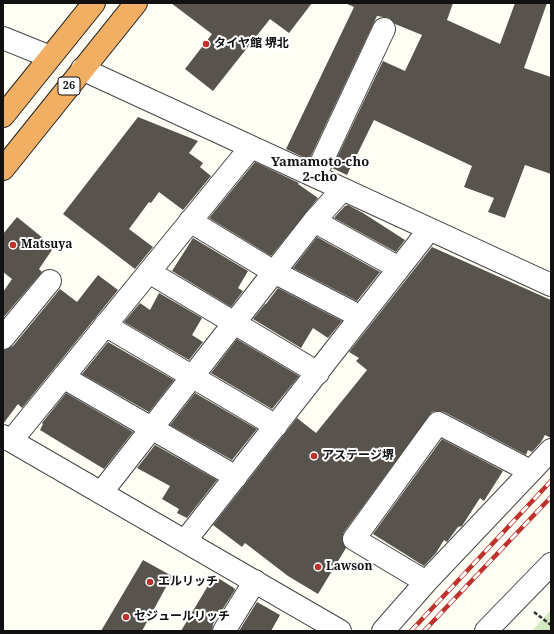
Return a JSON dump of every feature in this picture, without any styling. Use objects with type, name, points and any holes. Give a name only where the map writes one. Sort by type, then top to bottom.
[{"type":"highway","points":[[3,116],[94,3]]},
{"type":"highway","name":"26","points":[[3,169],[136,3]]},
{"type":"street","points":[[315,176],[384,29]]},
{"type":"street","points":[[3,38],[50,57]]},
{"type":"street","points":[[82,69],[551,285]]},
{"type":"street","points":[[251,147],[63,377],[7,439],[255,581],[327,628]]},
{"type":"street","points":[[101,493],[314,221],[343,189]]},
{"type":"street","points":[[190,221],[274,272],[361,317]]},
{"type":"street","points":[[314,221],[399,268]]},
{"type":"street","points":[[185,541],[429,230]]},
{"type":"street","points":[[149,272],[318,373]]},
{"type":"street","points":[[3,338],[50,281]]},
{"type":"street","points":[[105,325],[276,426]]},
{"type":"street","points":[[63,377],[236,477]]},
{"type":"street","points":[[426,582],[354,539],[438,423],[530,471]]},
{"type":"street","points":[[383,631],[426,582],[551,450]]},
{"type":"street","points":[[486,631],[551,564]]},
{"type":"street","points":[[224,631],[255,581]]},
{"type":"path","points":[[531,610],[551,625]]},
{"type":"green space","points":[[551,610],[551,631],[532,631]]},
{"type":"building","points":[[171,3],[312,3],[289,33],[270,19],[213,91],[185,69],[212,34]]},
{"type":"building","points":[[345,3],[453,3],[447,20],[500,44],[515,3],[547,3],[524,68],[551,77],[551,174],[525,165],[505,218],[488,212],[494,198],[464,187],[472,166],[374,120],[347,175],[332,168],[383,61],[405,71],[422,35],[395,24],[389,18],[377,16],[309,160],[286,149],[354,7]]},
{"type":"building","points":[[138,117],[198,141],[189,153],[203,163],[200,167],[211,176],[183,210],[159,192],[151,203],[149,202],[129,229],[153,247],[135,269],[63,214]]},
{"type":"building","points":[[255,162],[299,183],[298,184],[318,198],[271,256],[209,218]]},
{"type":"building","points":[[348,205],[405,240],[396,252],[334,218],[345,206]]},
{"type":"building","points":[[17,217],[54,247],[39,269],[42,272],[3,318],[3,292],[12,279],[3,272],[3,234]]},
{"type":"building","points":[[317,237],[380,272],[357,301],[293,268]]},
{"type":"building","points":[[193,238],[248,271],[238,288],[243,291],[231,307],[172,271]]},
{"type":"building","points":[[432,247],[551,300],[551,438],[545,435],[532,452],[528,450],[526,455],[444,412],[432,412],[344,532],[342,538],[346,548],[318,594],[288,576],[245,543],[242,547],[213,525],[297,418],[316,433],[367,370],[356,361],[359,358],[349,352]]},
{"type":"building","points":[[98,275],[118,290],[22,408],[18,404],[3,424],[3,350],[13,346],[60,289],[77,302]]},
{"type":"building","points":[[278,288],[342,321],[328,338],[313,328],[301,348],[253,319]]},
{"type":"building","points":[[159,293],[202,318],[192,335],[203,342],[189,360],[124,322],[140,303],[150,310]]},
{"type":"building","points":[[237,339],[299,376],[272,409],[211,373]]},
{"type":"building","points":[[108,342],[174,380],[149,412],[82,374]]},
{"type":"building","points":[[66,393],[133,432],[104,469],[40,430],[43,424],[42,423]]},
{"type":"building","points":[[195,393],[257,429],[232,460],[170,425]]},
{"type":"building","points":[[442,439],[503,471],[484,501],[480,498],[462,526],[458,527],[447,542],[444,540],[436,553],[424,566],[373,534]]},
{"type":"building","points":[[155,445],[217,480],[187,518],[177,513],[179,509],[162,499],[170,486],[137,468]]},
{"type":"building","points":[[143,560],[172,576],[142,631],[101,631]]},
{"type":"building","points":[[218,578],[235,590],[213,624],[212,631],[181,631],[209,584],[213,586]]},
{"type":"building","points":[[257,602],[280,615],[271,631],[239,631]]},
{"type":"railway","points":[[411,631],[551,481]]},
{"type":"railway","points":[[424,631],[551,497]]},
{"type":"place","name":"タイヤ館 堺北","points":[[206,44]]},
{"type":"place","name":"Matsuya","points":[[13,245]]},
{"type":"place","name":"アステージ堺","points":[[314,456]]},
{"type":"place","name":"Lawson","points":[[318,567]]},
{"type":"place","name":"エルリッチ","points":[[150,582]]},
{"type":"place","name":"セジュールリッチ","points":[[126,617]]},
{"type":"district","name":"Yamamoto-cho 2-cho","points":[[320,170]]}]
